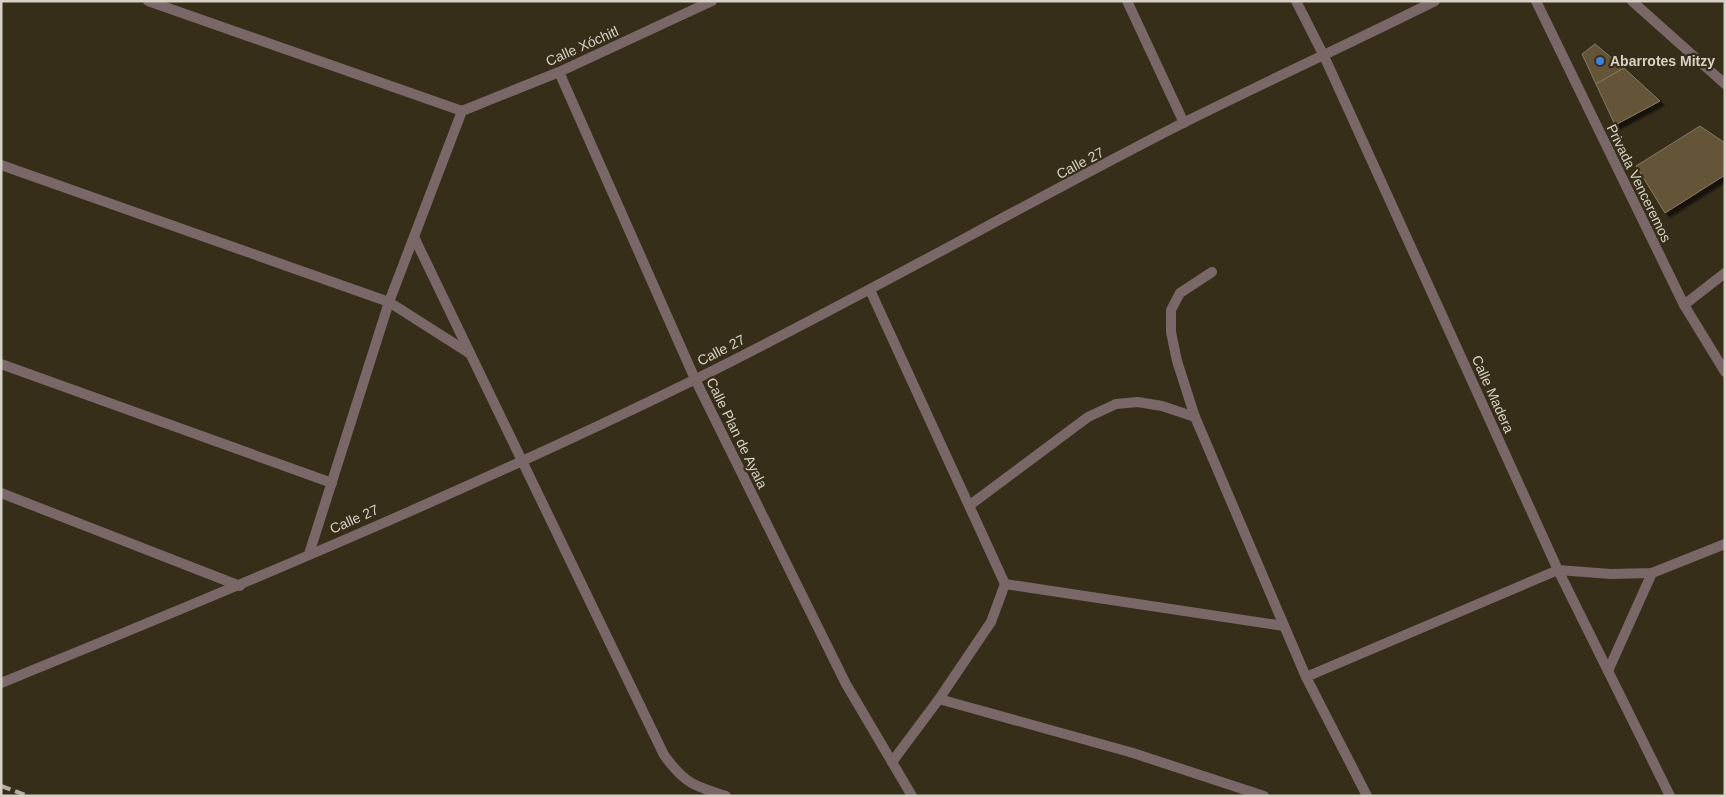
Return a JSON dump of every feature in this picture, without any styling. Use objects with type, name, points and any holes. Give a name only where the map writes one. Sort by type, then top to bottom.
[{"type":"street","points":[[148,1],[462,111],[389,302],[309,554]]},
{"type":"street","name":"Calle Xóchitl","points":[[462,111],[559,72],[712,1]]},
{"type":"street","points":[[1127,1],[1184,123]]},
{"type":"street","name":"Calle Madera","points":[[1296,1],[1324,56],[1558,570],[1670,796]]},
{"type":"street","name":"Calle 27","points":[[1,683],[240,586],[521,461],[695,379],[870,290],[1184,123],[1435,1]]},
{"type":"street","name":"Privada Venceremos","points":[[1536,1],[1684,305],[1725,372]]},
{"type":"street","points":[[1632,1],[1725,84]]},
{"type":"street","name":"Calle Plan de Ayala","points":[[559,72],[695,379],[846,684],[912,796]]},
{"type":"street","points":[[1,165],[389,302],[469,353]]},
{"type":"street","points":[[414,237],[664,755],[685,780],[701,788],[726,796]]},
{"type":"street","points":[[1212,272],[1180,293],[1171,310],[1170,332],[1177,361],[1195,417],[1306,677],[1367,796]]},
{"type":"street","points":[[1684,305],[1725,273]]},
{"type":"street","points":[[870,290],[1006,584],[992,622],[939,699],[892,762]]},
{"type":"street","points":[[1,364],[332,483]]},
{"type":"street","points":[[970,505],[1088,417],[1116,404],[1138,402],[1162,406],[1195,417]]},
{"type":"street","points":[[1,492],[240,586]]},
{"type":"street","points":[[1306,677],[1558,570],[1611,574],[1652,573],[1725,544]]},
{"type":"street","points":[[1608,671],[1652,573]]},
{"type":"street","points":[[1006,584],[1284,626]]},
{"type":"street","points":[[939,699],[1133,754],[1264,796]]},
{"type":"building","name":"Abarrotes Mitzy","points":[[1595,44],[1624,68],[1596,84],[1582,54]]},
{"type":"building","points":[[1624,68],[1660,101],[1615,125],[1596,84]]},
{"type":"building","points":[[1700,126],[1725,143],[1725,175],[1665,213],[1636,166]]},
{"type":"railway","points":[[1,786],[28,796]]},
{"type":"place","name":"Abarrotes Mitzy","points":[[1600,61]]}]
